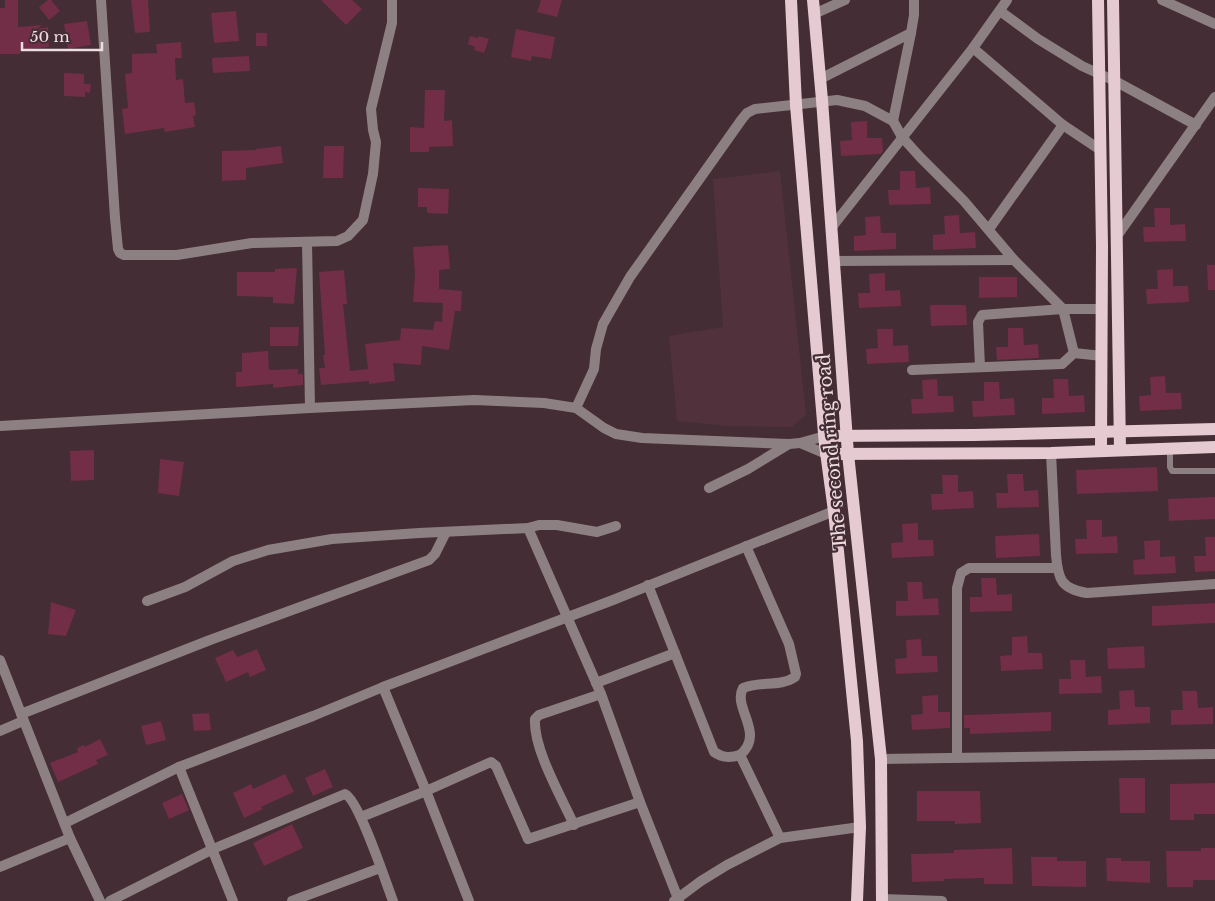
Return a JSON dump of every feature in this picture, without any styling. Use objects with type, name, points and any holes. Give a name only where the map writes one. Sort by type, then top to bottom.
[{"type":"main road","name":"The second ring road","points":[[791,0],[796,105],[826,454],[834,511],[857,741],[860,827],[857,901]]},
{"type":"main road","name":"The second ring road","points":[[813,0],[848,454],[881,759],[882,900]]},
{"type":"main road","points":[[1098,0],[1102,309],[1101,450]]},
{"type":"main road","points":[[1113,0],[1118,431],[1120,450]]},
{"type":"main road","points":[[825,436],[847,434],[888,436],[1215,429]]},
{"type":"main road","points":[[826,454],[1051,452],[1215,447]]},
{"type":"street","points":[[101,0],[117,245],[120,253],[124,256],[178,255],[252,242],[337,242],[348,236],[363,220],[373,174],[376,142],[372,130],[371,108],[392,23],[392,0]]},
{"type":"street","points":[[814,14],[844,0]]},
{"type":"street","points":[[893,121],[914,16],[914,0]]},
{"type":"street","points":[[832,227],[973,48],[1007,0]]},
{"type":"street","points":[[1162,0],[1215,24]]},
{"type":"street","points":[[1000,11],[1038,39],[1082,66],[1115,81],[1196,125]]},
{"type":"street","points":[[820,79],[911,33]]},
{"type":"street","points":[[973,48],[1063,125],[1099,149]]},
{"type":"street","points":[[1117,236],[1215,97]]},
{"type":"street","points":[[576,408],[594,369],[596,349],[603,324],[611,310],[630,277],[742,119],[747,113],[755,109],[822,100],[838,100],[865,106],[893,121],[902,136],[990,229],[1014,260],[1063,310],[1074,352]]},
{"type":"street","points":[[990,229],[1063,125]]},
{"type":"street","points":[[307,242],[310,408]]},
{"type":"street","points":[[834,261],[1014,260]]},
{"type":"street","points":[[980,367],[978,322],[982,315],[1102,309]]},
{"type":"street","points":[[1074,352],[1102,356]]},
{"type":"street","points":[[912,370],[1062,364],[1074,352]]},
{"type":"street","points":[[0,426],[474,400],[544,403],[576,408],[604,428],[616,434],[642,438],[789,444],[825,436]]},
{"type":"street","points":[[800,443],[826,454]]},
{"type":"street","points":[[709,488],[748,469],[789,444]]},
{"type":"street","points":[[1051,452],[1057,568],[1064,585],[1070,590],[1087,593],[1215,584]]},
{"type":"street","points":[[65,823],[179,767],[834,511]]},
{"type":"street","points":[[147,601],[185,586],[233,561],[268,550],[332,539],[528,528],[540,525],[557,525],[597,532],[616,526]]},
{"type":"street","points":[[528,528],[602,694],[677,900],[701,881],[727,865],[780,838],[860,827]]},
{"type":"street","points":[[0,731],[22,718],[210,640],[429,560],[435,554],[446,532]]},
{"type":"street","points":[[648,585],[714,752],[729,758],[740,755],[748,749],[750,741],[750,730],[741,698],[743,688],[790,680],[796,674],[788,644],[746,546]]},
{"type":"street","points":[[957,758],[957,588],[961,573],[968,568],[1057,568]]},
{"type":"street","points":[[596,683],[675,653]]},
{"type":"street","points":[[0,660],[70,838],[100,901]]},
{"type":"street","points":[[382,687],[426,791],[469,901]]},
{"type":"street","points":[[574,825],[548,771],[536,734],[535,719],[539,715],[602,694]]},
{"type":"street","points":[[881,759],[1215,754]]},
{"type":"street","points":[[740,755],[780,838]]},
{"type":"street","points":[[361,817],[491,762],[496,766],[527,839],[640,802]]},
{"type":"street","points":[[179,767],[233,901]]},
{"type":"street","points":[[110,901],[212,850],[345,794],[350,797],[361,817],[393,901]]},
{"type":"street","points":[[0,868],[70,838]]},
{"type":"street","points":[[292,901],[380,868]]},
{"type":"street","points":[[882,900],[942,901]]},
{"type":"lane","points":[[1170,448],[1170,467],[1172,471],[1215,471]]},
{"type":"shaded area","points":[[780,171],[806,415],[791,427],[728,426],[677,421],[669,336],[723,327],[713,179]]},
{"type":"building","points":[[5,0],[18,0],[18,27],[42,25],[37,29],[48,27],[49,47],[20,50],[20,54],[0,54],[0,8],[5,8]]},
{"type":"building","points":[[48,0],[51,0],[60,11],[49,20],[39,7]]},
{"type":"building","points":[[131,0],[148,0],[150,32],[135,33]]},
{"type":"building","points":[[321,0],[352,0],[362,9],[346,25]]},
{"type":"building","points":[[541,0],[562,0],[557,17],[537,12]]},
{"type":"building","points":[[236,11],[239,41],[214,43],[211,13]]},
{"type":"building","points":[[87,21],[91,45],[68,49],[64,24]]},
{"type":"building","points":[[516,29],[555,37],[551,59],[532,56],[531,61],[511,57]]},
{"type":"building","points":[[256,33],[267,33],[267,46],[256,46]]},
{"type":"building","points":[[470,36],[489,39],[484,53],[474,50],[475,47],[468,44]]},
{"type":"building","points":[[181,42],[182,58],[175,58],[176,80],[183,79],[185,103],[194,102],[196,115],[193,116],[195,127],[165,132],[164,128],[125,134],[122,109],[128,108],[125,74],[132,73],[132,54],[157,53],[156,44]]},
{"type":"building","points":[[249,56],[250,71],[213,73],[212,58]]},
{"type":"building","points":[[64,73],[84,74],[84,84],[91,84],[90,93],[85,92],[85,97],[64,96]]},
{"type":"building","points":[[425,90],[445,90],[444,121],[452,120],[453,146],[429,147],[429,152],[410,152],[410,127],[424,128]]},
{"type":"building","points":[[867,121],[867,138],[882,138],[883,151],[881,154],[841,156],[840,141],[852,140],[851,122]]},
{"type":"building","points":[[281,146],[283,163],[246,168],[246,180],[222,181],[222,151],[256,150]]},
{"type":"building","points":[[324,146],[344,146],[343,178],[323,178]]},
{"type":"building","points":[[900,171],[915,171],[916,188],[930,187],[931,204],[889,205],[888,190],[900,190]]},
{"type":"building","points":[[418,188],[449,189],[448,214],[427,213],[427,207],[418,207]]},
{"type":"building","points":[[1154,208],[1170,208],[1170,225],[1185,224],[1186,241],[1144,242],[1143,227],[1155,227]]},
{"type":"building","points":[[959,215],[960,233],[975,232],[976,248],[933,250],[933,235],[945,234],[944,216]]},
{"type":"building","points":[[880,216],[881,233],[896,233],[896,249],[854,251],[854,236],[866,235],[865,217]]},
{"type":"building","points":[[448,245],[450,269],[439,270],[439,289],[462,291],[461,311],[455,311],[449,350],[422,346],[421,365],[393,363],[395,381],[369,384],[369,381],[321,385],[319,368],[325,368],[323,355],[325,355],[319,272],[344,270],[347,304],[343,304],[350,371],[368,369],[365,344],[400,340],[401,328],[433,330],[435,321],[442,322],[443,303],[413,302],[415,274],[413,247]]},
{"type":"building","points":[[1207,265],[1215,265],[1215,290],[1208,290]]},
{"type":"building","points":[[297,268],[294,304],[273,303],[273,297],[237,296],[237,272],[275,272],[275,269]]},
{"type":"building","points":[[1173,269],[1173,286],[1188,286],[1189,302],[1147,304],[1146,289],[1158,289],[1157,270]]},
{"type":"building","points":[[885,273],[885,291],[900,290],[901,306],[859,308],[858,293],[870,293],[869,274]]},
{"type":"building","points":[[979,277],[1017,277],[1017,297],[979,298]]},
{"type":"building","points":[[930,305],[966,305],[967,325],[931,326]]},
{"type":"building","points":[[270,327],[299,327],[298,346],[270,346]]},
{"type":"building","points":[[1008,328],[1023,328],[1024,345],[1038,344],[1039,358],[997,360],[996,347],[1008,347]]},
{"type":"building","points":[[877,329],[893,329],[893,346],[908,345],[909,362],[867,364],[866,349],[878,348]]},
{"type":"building","points":[[268,351],[269,370],[298,369],[298,374],[303,374],[303,385],[273,388],[273,384],[236,387],[236,372],[242,372],[242,353]]},
{"type":"building","points":[[1165,376],[1166,393],[1181,393],[1182,409],[1140,411],[1139,396],[1151,395],[1150,377]]},
{"type":"building","points":[[937,379],[938,396],[953,396],[954,412],[912,414],[911,399],[923,399],[922,380]]},
{"type":"building","points":[[1053,379],[1068,379],[1069,396],[1084,395],[1085,412],[1042,414],[1042,398],[1054,398]]},
{"type":"building","points":[[984,382],[999,382],[1000,399],[1014,398],[1015,415],[973,417],[972,401],[984,401]]},
{"type":"building","points":[[94,450],[94,480],[71,481],[70,451]]},
{"type":"building","points":[[160,459],[184,462],[179,496],[158,493]]},
{"type":"building","points":[[1157,467],[1158,491],[1077,494],[1076,470]]},
{"type":"building","points":[[1007,474],[1023,474],[1024,491],[1038,490],[1039,507],[997,508],[996,493],[1008,493]]},
{"type":"building","points":[[942,475],[958,475],[958,492],[973,491],[974,508],[932,510],[931,494],[943,494]]},
{"type":"building","points":[[1215,497],[1215,519],[1169,521],[1168,499]]},
{"type":"building","points":[[1086,520],[1102,520],[1102,537],[1117,536],[1118,553],[1076,554],[1075,539],[1087,539]]},
{"type":"building","points":[[918,523],[918,540],[933,540],[934,556],[892,558],[891,543],[903,542],[902,524]]},
{"type":"building","points":[[1039,534],[1040,556],[996,558],[995,536]]},
{"type":"building","points":[[1205,537],[1215,537],[1215,571],[1195,572],[1194,556],[1206,556]]},
{"type":"building","points":[[1160,540],[1160,557],[1175,556],[1176,573],[1134,575],[1133,560],[1145,559],[1144,541]]},
{"type":"building","points":[[981,578],[996,578],[997,595],[1012,594],[1012,611],[970,612],[970,597],[982,597]]},
{"type":"building","points":[[907,582],[922,582],[923,599],[938,598],[939,615],[896,616],[896,601],[908,601]]},
{"type":"building","points":[[51,602],[76,610],[66,636],[48,634]]},
{"type":"building","points":[[1215,603],[1215,623],[1152,626],[1152,606]]},
{"type":"building","points":[[1027,636],[1028,653],[1042,653],[1043,669],[1001,671],[1000,656],[1012,655],[1012,637]]},
{"type":"building","points":[[921,639],[922,656],[937,656],[938,672],[896,674],[895,659],[907,658],[906,640]]},
{"type":"building","points":[[1144,646],[1145,668],[1108,669],[1107,648]]},
{"type":"building","points":[[257,649],[266,670],[250,677],[248,672],[226,682],[215,658],[233,650],[237,657]]},
{"type":"building","points":[[1070,660],[1085,660],[1086,677],[1101,676],[1102,693],[1059,694],[1059,679],[1071,679]]},
{"type":"building","points":[[1134,690],[1135,707],[1150,707],[1150,723],[1108,725],[1108,710],[1120,709],[1119,691]]},
{"type":"building","points":[[1182,691],[1197,691],[1198,708],[1213,707],[1213,724],[1171,725],[1171,710],[1183,710]]},
{"type":"building","points":[[938,695],[938,712],[950,712],[950,728],[912,730],[911,715],[923,714],[922,696]]},
{"type":"building","points":[[1051,712],[1051,731],[970,734],[970,728],[964,728],[964,715]]},
{"type":"building","points":[[209,713],[211,730],[194,731],[192,714]]},
{"type":"building","points":[[161,721],[166,740],[146,745],[141,726]]},
{"type":"building","points":[[100,739],[108,755],[96,760],[98,764],[58,782],[50,763],[78,752],[77,748],[84,745],[85,747]]},
{"type":"building","points":[[325,769],[333,787],[313,796],[305,778]]},
{"type":"building","points":[[285,774],[294,792],[261,807],[263,809],[244,818],[233,793],[251,784],[253,789]]},
{"type":"building","points":[[1119,778],[1145,778],[1145,813],[1120,813]]},
{"type":"building","points":[[1215,783],[1215,814],[1194,814],[1194,820],[1170,820],[1170,784]]},
{"type":"building","points":[[917,791],[980,791],[981,823],[955,824],[955,821],[917,821]]},
{"type":"building","points":[[182,794],[189,810],[169,819],[162,803]]},
{"type":"building","points":[[292,824],[303,848],[264,866],[253,843]]},
{"type":"building","points":[[1012,848],[1013,884],[984,884],[984,878],[912,882],[911,854],[954,853],[954,850]]},
{"type":"building","points":[[1201,848],[1215,848],[1215,880],[1193,880],[1193,887],[1167,887],[1166,851],[1201,851]]},
{"type":"building","points":[[1031,857],[1057,857],[1057,861],[1086,861],[1086,887],[1032,886]]},
{"type":"building","points":[[1106,858],[1121,858],[1121,861],[1150,861],[1150,883],[1107,881]]}]
